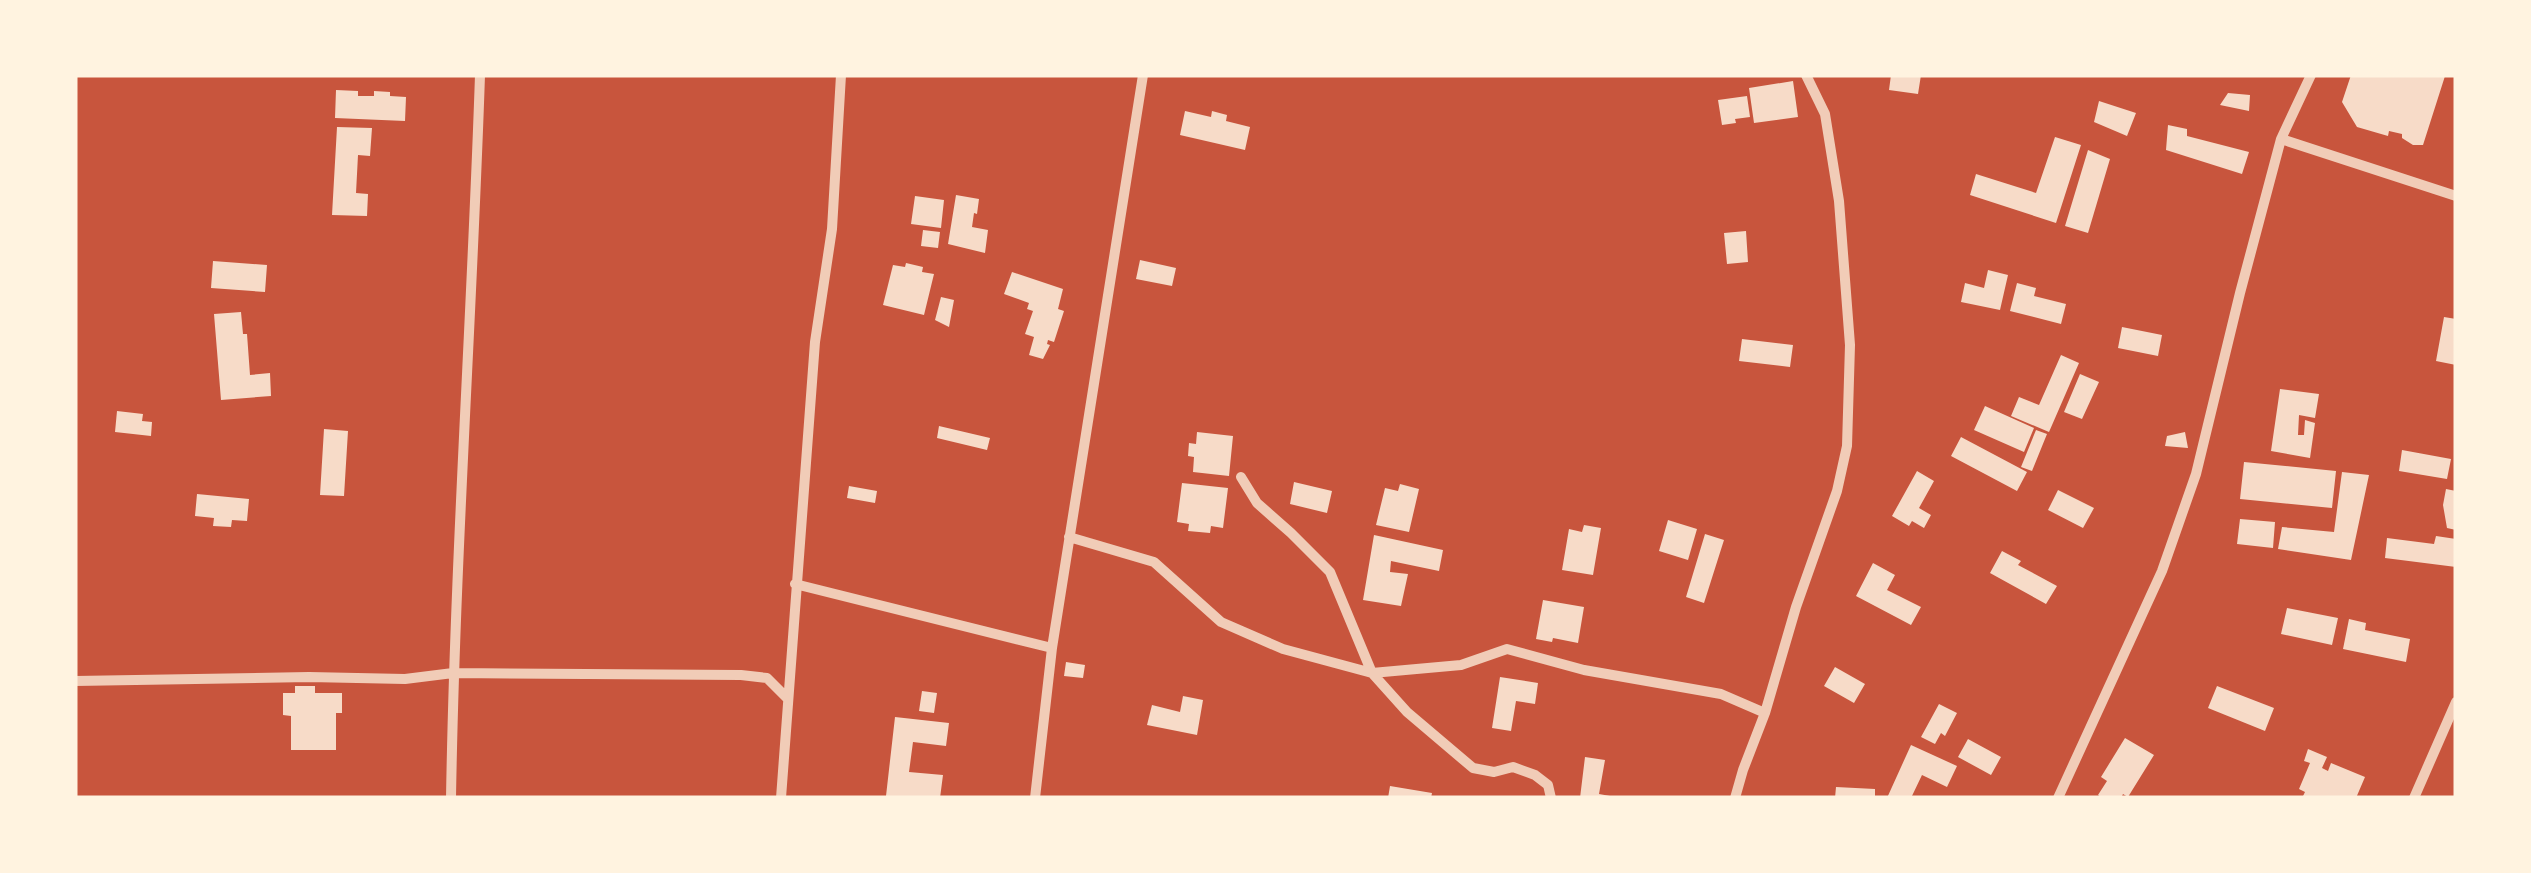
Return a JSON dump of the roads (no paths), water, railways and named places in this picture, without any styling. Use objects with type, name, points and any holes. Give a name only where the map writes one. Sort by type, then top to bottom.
[{"type":"street","points":[[451,798],[453,673],[480,75]]},
{"type":"street","points":[[781,798],[815,342],[832,230],[841,75]]},
{"type":"street","points":[[1035,798],[1052,648],[1143,75]]},
{"type":"street","points":[[1735,798],[1837,492],[1847,446],[1850,344],[1839,200],[1824,114],[1806,75]]},
{"type":"street","points":[[2058,798],[2162,571],[2196,474],[2281,138],[2310,75]]},
{"type":"street","points":[[2281,138],[2456,196]]},
{"type":"street","points":[[1241,477],[1257,503],[1330,572],[1372,672],[1407,712],[1473,768],[1494,772],[1514,767],[1535,775],[1548,785],[1550,798]]},
{"type":"street","points":[[1069,537],[1154,562],[1221,622],[1283,649],[1372,672],[1461,666],[1507,649],[1584,670],[1721,694],[1765,713]]},
{"type":"street","points":[[795,584],[1052,648]]},
{"type":"street","points":[[75,681],[405,679],[453,673],[741,675],[768,678],[788,698]]},
{"type":"street","points":[[2414,798],[2456,702]]}]
